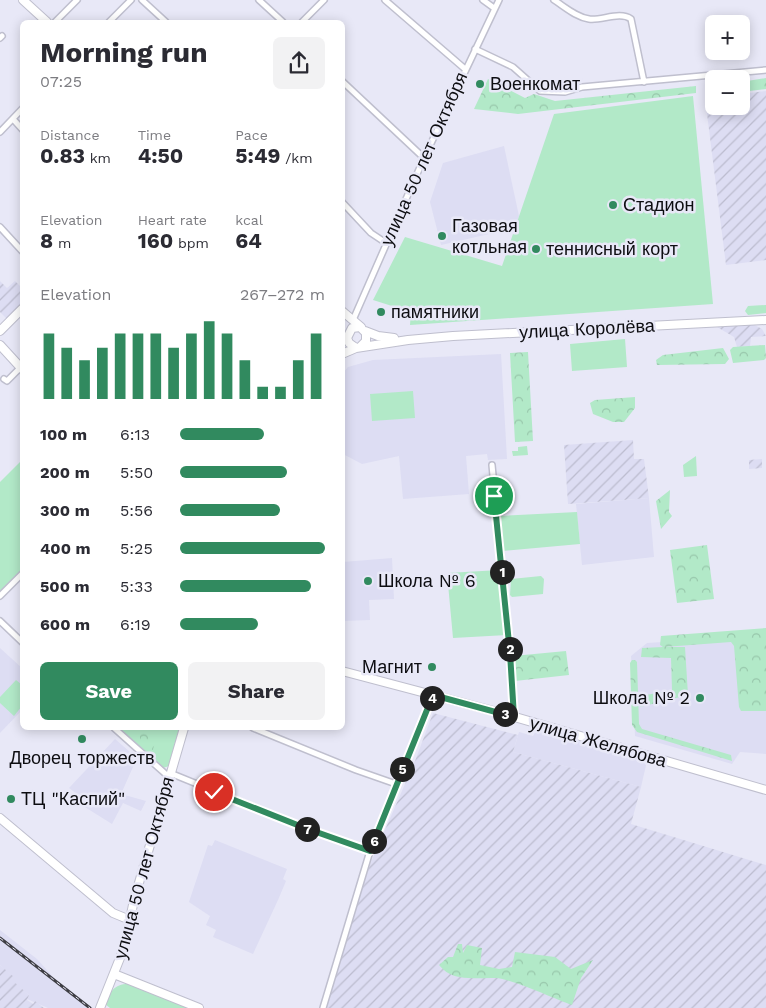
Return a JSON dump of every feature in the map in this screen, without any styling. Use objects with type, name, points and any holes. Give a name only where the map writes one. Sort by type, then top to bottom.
[{"type":"main road","points":[[23,0],[44,20]]},
{"type":"main road","points":[[0,331],[20,311]]},
{"type":"main road","points":[[345,313],[364,330],[367,338],[359,347],[345,353]]},
{"type":"main road","points":[[345,316],[349,322],[349,343],[359,347]]},
{"type":"main road","name":"улица Королёва","points":[[359,347],[408,340],[766,320]]},
{"type":"main road","points":[[345,338],[355,327],[364,330]]},
{"type":"main road","name":"улица Королёва","points":[[364,330],[386,338],[408,340]]},
{"type":"main road","points":[[0,345],[20,366]]},
{"type":"main road","name":"улица Желябова","points":[[345,672],[514,717],[766,790]]},
{"type":"main road","name":"улица 50 лет Октября","points":[[100,1008],[124,948],[169,775],[183,730]]},
{"type":"main road","points":[[0,818],[113,913],[130,920]]},
{"type":"main road","points":[[114,974],[199,1008]]},
{"type":"street","points":[[57,20],[77,0]]},
{"type":"street","points":[[111,20],[131,0]]},
{"type":"street","points":[[142,0],[164,20]]},
{"type":"street","points":[[260,0],[281,20]]},
{"type":"street","points":[[304,20],[324,0]]},
{"type":"street","points":[[385,0],[465,69]]},
{"type":"street","points":[[482,0],[494,8]]},
{"type":"street","name":"улица 50 лет Октября","points":[[353,320],[424,158],[498,0]]},
{"type":"street","points":[[554,0],[579,16],[590,19],[623,16],[631,20],[644,82]]},
{"type":"street","points":[[475,49],[513,67],[540,91],[565,92],[582,87],[766,70]]},
{"type":"street","points":[[345,84],[424,158]]},
{"type":"street","points":[[0,132],[20,111]]},
{"type":"street","points":[[12,119],[20,127]]},
{"type":"street","points":[[345,205],[371,233],[386,242]]},
{"type":"street","points":[[0,227],[20,249]]},
{"type":"street","points":[[4,379],[7,381],[20,370]]},
{"type":"street","points":[[492,465],[510,653],[514,717]]},
{"type":"street","points":[[0,596],[20,576]]},
{"type":"street","points":[[0,621],[20,640]]},
{"type":"street","points":[[323,1008],[370,851],[433,695]]},
{"type":"street","points":[[116,730],[169,775],[370,851]]},
{"type":"street","points":[[258,730],[356,770],[396,784]]},
{"type":"shaded area","points":[[766,91],[766,260],[726,265],[707,115],[750,115],[750,93]]},
{"type":"shaded area","points":[[504,146],[519,216],[515,228],[441,245],[430,202],[443,163]]},
{"type":"shaded area","points":[[0,281],[7,288],[15,281],[20,286],[20,307],[8,320],[0,312]]},
{"type":"shaded area","points":[[751,323],[762,329],[766,336],[751,337],[750,346],[737,347],[734,337],[717,327],[717,325]]},
{"type":"shaded area","points":[[501,354],[507,459],[488,460],[487,454],[466,456],[469,494],[403,499],[399,456],[362,464],[345,455],[345,371],[348,367],[373,360]]},
{"type":"shaded area","points":[[633,440],[634,459],[644,459],[649,498],[568,504],[564,445]]},
{"type":"shaded area","points":[[762,459],[762,468],[749,469],[749,460]]},
{"type":"shaded area","points":[[649,498],[654,557],[582,565],[576,504]]},
{"type":"shaded area","name":"Школа № 6","points":[[392,558],[394,599],[369,600],[370,620],[345,621],[345,562]]},
{"type":"shaded area","name":"Школа № 2","points":[[766,635],[766,754],[740,752],[732,764],[635,736],[631,656],[647,643]]},
{"type":"shaded area","points":[[0,648],[20,666],[20,712],[0,733]]},
{"type":"shaded area","points":[[433,713],[518,735],[513,752],[641,787],[631,824],[766,865],[766,1008],[326,1008],[350,923],[371,862],[415,761]]},
{"type":"shaded area","points":[[537,729],[647,761],[641,787],[513,752],[519,732],[533,736]]},
{"type":"shaded area","points":[[115,739],[137,758],[121,794],[146,801],[141,811],[123,803],[112,824],[80,804],[81,797],[69,788]]},
{"type":"shaded area","points":[[215,840],[287,869],[283,879],[286,881],[253,954],[213,937],[216,930],[206,925],[210,916],[189,902],[208,845],[212,846]]},
{"type":"shaded area","points":[[0,930],[37,959],[55,979],[93,1008],[48,1008],[27,999],[29,995],[11,980],[13,977],[0,965]]},
{"type":"shaded area","points":[[0,965],[14,977],[12,980],[29,995],[27,1000],[33,1004],[35,1001],[44,1008],[0,1008]]},
{"type":"green space","points":[[766,78],[766,89],[750,91],[750,81]]},
{"type":"green space","points":[[488,79],[525,98],[534,94],[555,101],[696,86],[696,93],[518,114],[474,109]]},
{"type":"green space","name":"Стадион","points":[[693,96],[713,304],[410,325],[411,312],[373,300],[405,237],[502,266],[554,114]]},
{"type":"green space","points":[[766,305],[766,313],[748,315],[745,311],[748,306]]},
{"type":"green space","points":[[625,339],[627,367],[572,371],[570,344]]},
{"type":"green space","points":[[765,345],[766,358],[764,360],[733,363],[730,350],[733,347]]},
{"type":"green space","points":[[723,348],[729,359],[725,364],[657,365],[656,360],[663,355]]},
{"type":"green space","points":[[528,352],[533,441],[515,442],[510,353]]},
{"type":"green space","points":[[413,391],[415,418],[372,421],[370,394]]},
{"type":"green space","points":[[635,397],[635,408],[624,422],[613,422],[593,414],[590,403],[595,400]]},
{"type":"green space","points":[[527,446],[528,455],[513,456],[512,451],[518,451],[518,447]]},
{"type":"green space","points":[[696,456],[697,476],[684,477],[683,465]]},
{"type":"green space","points":[[20,462],[20,574],[0,594],[0,482]]},
{"type":"green space","points":[[670,490],[669,512],[672,516],[661,529],[656,501]]},
{"type":"green space","points":[[577,512],[580,544],[503,551],[500,516]]},
{"type":"green space","points":[[707,545],[714,599],[677,603],[670,550]]},
{"type":"green space","points":[[500,570],[507,635],[453,638],[447,573]]},
{"type":"green space","points":[[541,576],[544,579],[543,594],[512,597],[510,595],[511,579]]},
{"type":"green space","points":[[766,628],[766,711],[741,711],[739,707],[734,646],[731,642],[664,647],[685,647],[688,695],[640,707],[641,696],[672,690],[671,658],[641,657],[642,648],[663,647],[660,645],[661,636]]},
{"type":"green space","points":[[566,651],[569,675],[515,681],[513,656]]},
{"type":"green space","points":[[632,660],[637,662],[639,724],[642,729],[731,755],[732,761],[637,732],[632,725],[630,663]]},
{"type":"green space","points":[[16,680],[20,683],[20,708],[14,716],[0,703],[0,697]]},
{"type":"green space","points":[[120,730],[179,730],[169,766],[163,768]]},
{"type":"green space","points":[[140,731],[156,738],[153,750],[147,749],[140,740]]},
{"type":"green space","points":[[458,944],[462,944],[463,953],[467,945],[482,948],[480,965],[499,969],[512,967],[515,952],[555,957],[571,969],[593,960],[581,978],[572,1005],[503,979],[465,978],[445,971],[439,965],[448,957],[453,957]]},
{"type":"green space","points":[[128,984],[191,1008],[110,1008],[105,1004],[116,987]]},
{"type":"railway","points":[[0,938],[90,1008]]},
{"type":"place","name":"Военкомат","points":[[480,84]]},
{"type":"place","name":"Стадион","points":[[613,205]]},
{"type":"place","name":"Газовая котльная","points":[[442,236]]},
{"type":"place","name":"теннисный корт","points":[[536,249]]},
{"type":"place","name":"памятники","points":[[381,312]]},
{"type":"place","name":"Школа № 6","points":[[368,581]]},
{"type":"place","name":"Магнит","points":[[432,667]]},
{"type":"place","name":"Школа № 2","points":[[700,698]]},
{"type":"place","name":"Дворец торжеств","points":[[82,739]]},
{"type":"place","name":"ТЦ \"Каспий\"","points":[[11,799]]},
{"type":"route","points":[[214,792],[224,794],[305,828],[370,851],[433,695],[514,717],[510,653],[494,496]]}]
